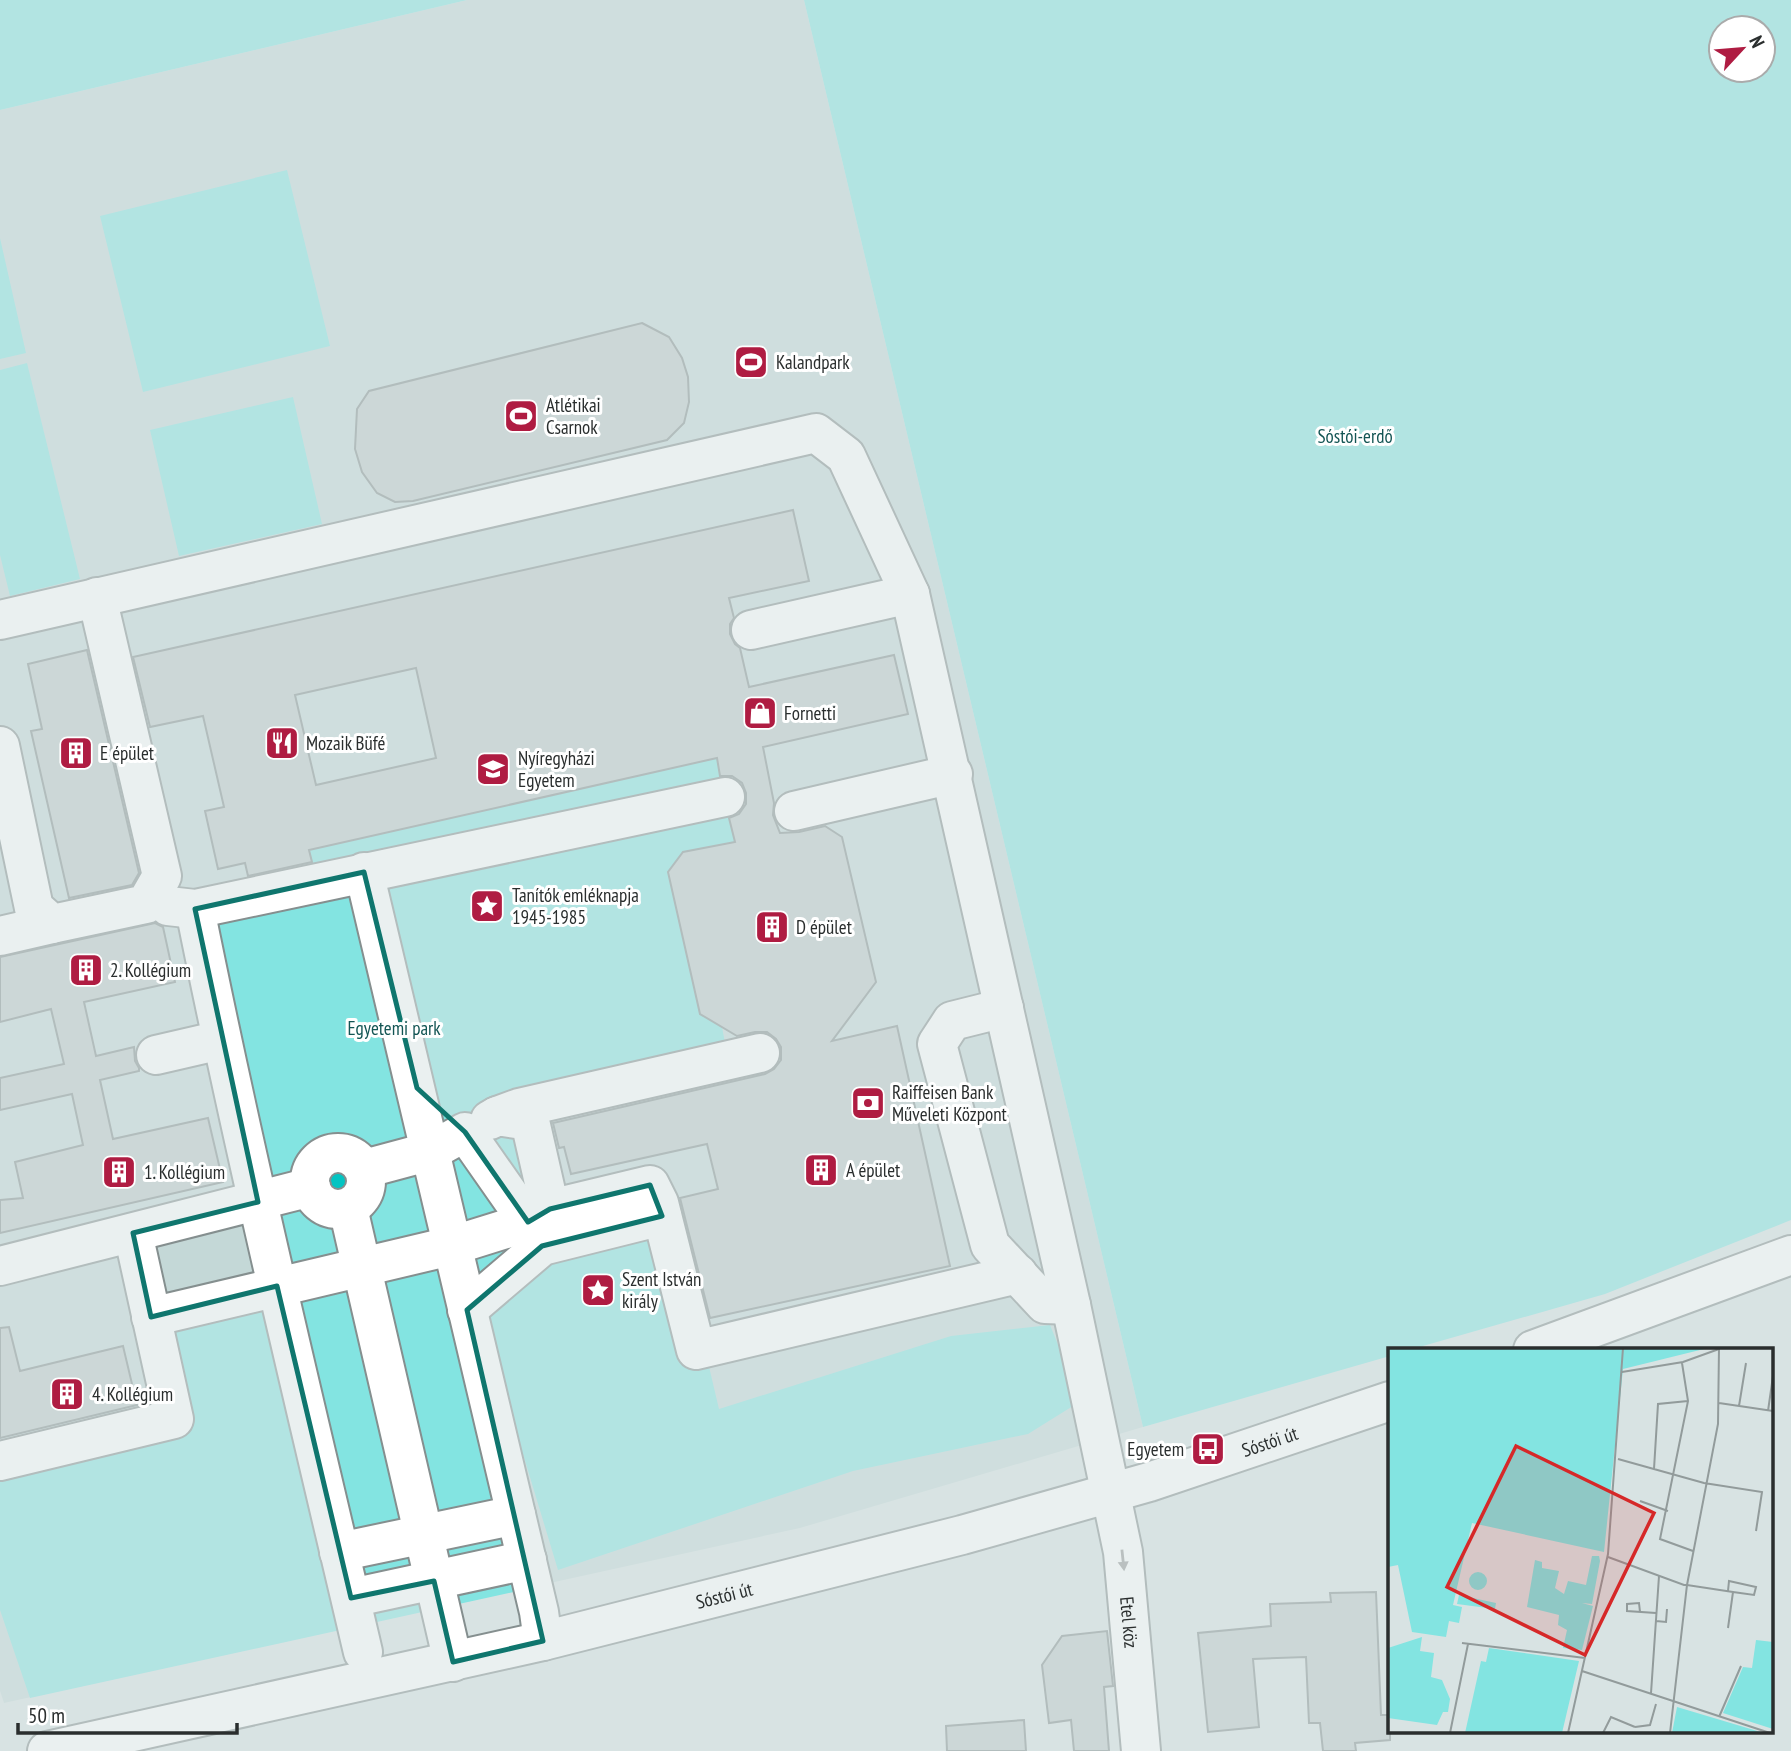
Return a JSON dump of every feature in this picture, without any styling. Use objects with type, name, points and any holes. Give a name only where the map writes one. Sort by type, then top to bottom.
[{"type":"street","name":"Etel köz","points":[[97,597],[816,433],[846,456],[910,594],[953,774],[1123,1552],[1141,1751]]},
{"type":"street","points":[[751,630],[910,594]]},
{"type":"street","points":[[0,620],[97,597],[162,876],[146,904]]},
{"type":"street","points":[[0,746],[34,908],[52,924]]},
{"type":"street","points":[[794,811],[953,774]]},
{"type":"street","points":[[0,936],[146,904],[195,909],[725,797]]},
{"type":"street","points":[[364,872],[527,1560],[543,1641]]},
{"type":"street","points":[[195,909],[221,1040],[363,1652]]},
{"type":"street","points":[[1004,1008],[952,1021],[937,1044],[990,1245],[1045,1304],[1071,1305]]},
{"type":"street","points":[[156,1055],[221,1040]]},
{"type":"street","points":[[364,1169],[431,1151],[481,1124],[519,1108],[760,1052]]},
{"type":"street","points":[[417,1088],[481,1124],[541,1223]]},
{"type":"street","points":[[467,1310],[542,1246],[530,1121],[481,1124]]},
{"type":"street","points":[[334,1153],[352,1156],[364,1169],[366,1188],[362,1197],[348,1208],[328,1208],[321,1203],[311,1187],[313,1169],[325,1156],[334,1153]]},
{"type":"street","points":[[151,1317],[360,1269],[541,1223],[650,1185],[662,1216],[696,1350],[1018,1275]]},
{"type":"street","points":[[0,1266],[311,1187]]},
{"type":"street","points":[[348,1208],[453,1662]]},
{"type":"street","points":[[0,1461],[174,1419],[133,1233]]},
{"type":"street","points":[[1538,1348],[1791,1255]]},
{"type":"street","name":"Sóstói út","points":[[47,1751],[543,1641],[962,1535],[1110,1493],[1388,1402]]},
{"type":"street","points":[[340,1552],[516,1515]]},
{"type":"street","points":[[351,1598],[527,1560]]},
{"type":"highlighted area","points":[[364,872],[417,1088],[465,1132],[528,1222],[550,1209],[650,1185],[662,1216],[542,1246],[467,1310],[543,1641],[453,1662],[434,1581],[351,1598],[277,1286],[151,1317],[133,1233],[258,1202],[195,909]]},
{"type":"shaded area","name":"Nyíregyházi Egyetem","points":[[467,0],[804,0],[1143,1427],[800,1528],[4,1703],[0,1691],[0,110]]},
{"type":"shaded area","points":[[336,1164],[348,1166],[356,1186],[354,1191],[333,1198],[325,1191],[323,1174]]},
{"type":"green space","points":[[0,0],[467,0],[0,110]]},
{"type":"green space","name":"Sóstói-erdő","points":[[804,0],[1791,0],[1791,1220],[1605,1294],[1416,1348],[1388,1348],[1388,1357],[1143,1427]]},
{"type":"green space","points":[[287,170],[330,346],[143,392],[100,216]]},
{"type":"green space","points":[[0,238],[26,353],[0,359]]},
{"type":"green space","points":[[27,363],[80,579],[10,596],[0,555],[0,370]]},
{"type":"green space","points":[[293,397],[322,524],[179,556],[150,430]]},
{"type":"green space","name":"Egyetemi park","points":[[717,758],[735,842],[683,852],[668,872],[700,1014],[722,1027],[729,1064],[535,1109],[534,1181],[505,1191],[670,1201],[719,1409],[951,1336],[1050,1325],[1081,1401],[1028,1434],[853,1471],[558,1570],[523,1454],[501,1458],[532,1588],[30,1698],[0,1610],[0,1475],[161,1441],[192,1407],[170,1316],[273,1290],[201,912],[317,882],[309,850]]},
{"type":"building","name":"Atlétikai Csarnok","points":[[642,323],[669,337],[682,358],[688,377],[689,402],[684,423],[667,440],[413,501],[395,502],[377,493],[362,472],[355,449],[357,409],[369,391]]},
{"type":"building","points":[[793,510],[809,581],[729,598],[734,618],[730,624],[730,634],[740,648],[749,687],[894,655],[908,714],[763,747],[774,803],[773,815],[780,833],[825,826],[842,837],[876,982],[832,1041],[897,1026],[950,1266],[710,1318],[680,1198],[718,1189],[707,1144],[571,1174],[564,1147],[559,1148],[553,1123],[765,1074],[774,1069],[781,1060],[781,1047],[767,1032],[737,1036],[700,1014],[668,872],[683,852],[735,842],[729,818],[739,814],[746,804],[746,793],[742,783],[732,776],[720,776],[717,758],[309,850],[312,862],[248,876],[245,863],[218,869],[205,811],[224,807],[203,716],[150,727],[133,657]],"holes":[[[416,668],[436,758],[316,785],[295,695]]]},
{"type":"building","name":"E épület","points":[[87,650],[139,873],[132,885],[69,898],[31,731],[42,729],[28,664]]},
{"type":"building","points":[[155,923],[163,927],[175,982],[84,1002],[96,1056],[134,1047],[135,1061],[139,1068],[139,1071],[100,1080],[113,1139],[208,1118],[223,1182],[0,1233],[0,1200],[23,1198],[15,1162],[83,1145],[72,1094],[0,1110],[0,1078],[64,1064],[51,1009],[0,1022],[0,957]]},
{"type":"building","name":"4. Kollégium","points":[[9,1327],[20,1371],[123,1346],[137,1405],[0,1438],[0,1328]]},
{"type":"building","points":[[1376,1592],[1381,1715],[1388,1715],[1390,1740],[1355,1743],[1356,1751],[1323,1751],[1320,1723],[1309,1723],[1306,1657],[1253,1659],[1259,1727],[1208,1732],[1198,1633],[1271,1626],[1270,1604],[1331,1602],[1330,1593]]},
{"type":"building","points":[[1107,1631],[1113,1686],[1104,1687],[1109,1751],[1074,1751],[1071,1720],[1049,1723],[1042,1665],[1062,1636]]},
{"type":"building","points":[[1024,1720],[1026,1751],[947,1751],[946,1726]]},
{"type":"place","name":"Kalandpark","points":[[751,362]]},
{"type":"place","name":"Atlétikai Csarnok","points":[[521,416]]},
{"type":"place","name":"Fornetti","points":[[760,713]]},
{"type":"place","name":"Mozaik Büfé","points":[[282,743]]},
{"type":"place","name":"E épület","points":[[76,753]]},
{"type":"place","name":"Nyíregyházi Egyetem","points":[[493,769]]},
{"type":"place","name":"Tanítók emléknapja 1945-1985","points":[[487,906]]},
{"type":"place","name":"D épület","points":[[772,927]]},
{"type":"place","name":"2. Kollégium","points":[[86,970]]},
{"type":"place","name":"Raiffeisen Bank Műveleti Központ","points":[[868,1103]]},
{"type":"place","name":"A épület","points":[[821,1170]]},
{"type":"place","name":"1. Kollégium","points":[[119,1172]]},
{"type":"place","name":"Szent István király","points":[[598,1290]]},
{"type":"place","name":"4. Kollégium","points":[[67,1394]]},
{"type":"place","name":"Egyetem","points":[[1208,1449]]}]
